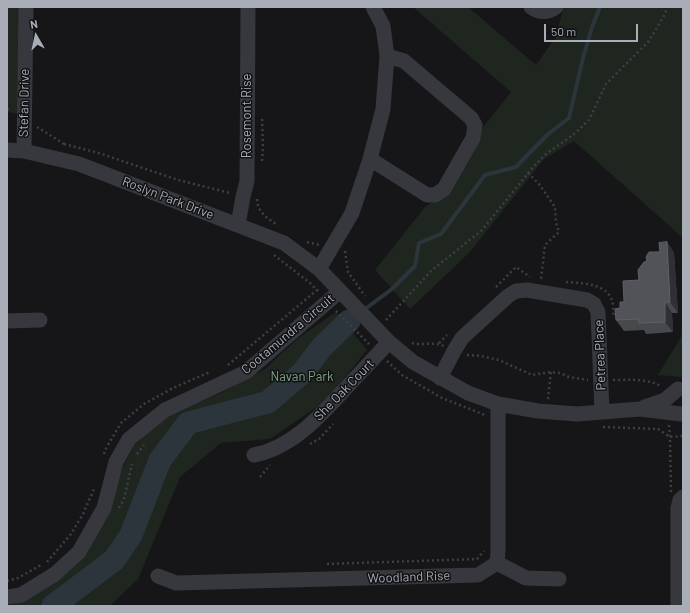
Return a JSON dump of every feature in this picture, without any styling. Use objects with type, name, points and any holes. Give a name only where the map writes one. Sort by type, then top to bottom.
[{"type":"street","name":"Stefan Drive","points":[[24,151],[26,7]]},
{"type":"street","name":"Rosemont Rise","points":[[238,225],[250,197],[247,181],[248,7]]},
{"type":"street","points":[[319,269],[352,212],[370,159],[383,109],[387,56],[382,26],[373,7]]},
{"type":"street","points":[[531,7],[540,12],[548,11],[556,7]]},
{"type":"street","points":[[370,159],[427,195],[435,194],[444,189],[473,138],[475,125],[471,118],[404,61],[387,56]]},
{"type":"street","name":"Roslyn Park Drive","points":[[7,150],[24,151],[80,164],[284,243],[319,269],[389,342],[413,362],[468,393],[498,404],[538,411],[577,414],[640,409],[682,415]]},
{"type":"street","name":"Petrea Place","points":[[440,378],[454,350],[462,338],[508,296],[516,291],[528,290],[588,300],[594,304],[598,312],[602,412]]},
{"type":"street","name":"Cootamundra Circuit","points":[[7,597],[21,595],[55,574],[79,552],[104,508],[116,462],[129,439],[165,410],[246,372],[331,305],[340,291]]},
{"type":"street","points":[[7,321],[40,320]]},
{"type":"street","name":"She Oak Court","points":[[254,455],[267,453],[299,433],[319,417],[389,342]]},
{"type":"street","name":"Roslyn Park Drive","points":[[640,409],[666,400],[681,384]]},
{"type":"street","points":[[681,384],[676,398],[682,415]]},
{"type":"street","points":[[498,404],[497,563],[526,578],[559,579]]},
{"type":"street","points":[[678,606],[678,508],[680,500],[683,497]]},
{"type":"street","name":"Woodland Rise","points":[[158,576],[176,583],[478,575],[497,563]]},
{"type":"path","points":[[372,324],[431,271],[482,230],[528,172],[546,154],[573,135],[589,120],[606,84],[649,41],[665,14],[666,7]]},
{"type":"path","points":[[262,111],[264,148],[262,163]]},
{"type":"path","points":[[37,120],[37,127],[64,144],[99,153],[178,180],[250,197],[257,202],[264,217],[281,227]]},
{"type":"path","points":[[64,144],[65,160]]},
{"type":"path","points":[[528,172],[539,184],[555,207],[556,223],[559,232],[545,245],[541,279]]},
{"type":"path","points":[[250,197],[257,202]]},
{"type":"path","points":[[269,253],[276,256],[310,283],[365,340]]},
{"type":"path","points":[[670,437],[683,436]]},
{"type":"path","points":[[136,456],[145,444]]},
{"type":"path","points":[[116,512],[124,499],[132,462]]},
{"type":"path","points":[[322,564],[477,559],[484,551]]},
{"type":"green space","points":[[7,7],[21,7],[22,114],[7,112]]},
{"type":"green space","points":[[413,7],[468,7],[536,65],[555,38],[564,7],[683,7],[683,238],[574,141],[544,159],[470,252],[410,309],[375,270],[425,207],[448,191],[483,127],[511,92]]},
{"type":"green space","name":"Navan Park","points":[[336,312],[367,350],[327,400],[270,439],[221,443],[180,477],[138,579],[110,606],[10,606],[70,568],[134,446],[159,420],[223,392],[265,369],[296,340]]},
{"type":"green space","points":[[683,313],[683,373],[681,377],[658,375],[681,337]]},
{"type":"building","points":[[667,242],[670,302],[665,302],[665,322],[639,323],[638,319],[616,320],[615,309],[620,308],[620,302],[624,302],[623,281],[639,280],[638,270],[644,262],[647,261],[646,257],[649,252],[660,252],[659,243]]},
{"type":"waterway","points":[[349,321],[392,289],[415,266],[419,243],[441,234],[485,175],[516,167],[547,135],[569,118],[583,58],[592,27],[600,7]]},
{"type":"waterway","points":[[53,606],[114,560],[131,535],[160,460],[188,423],[268,402],[302,373],[322,347],[349,321]]}]
